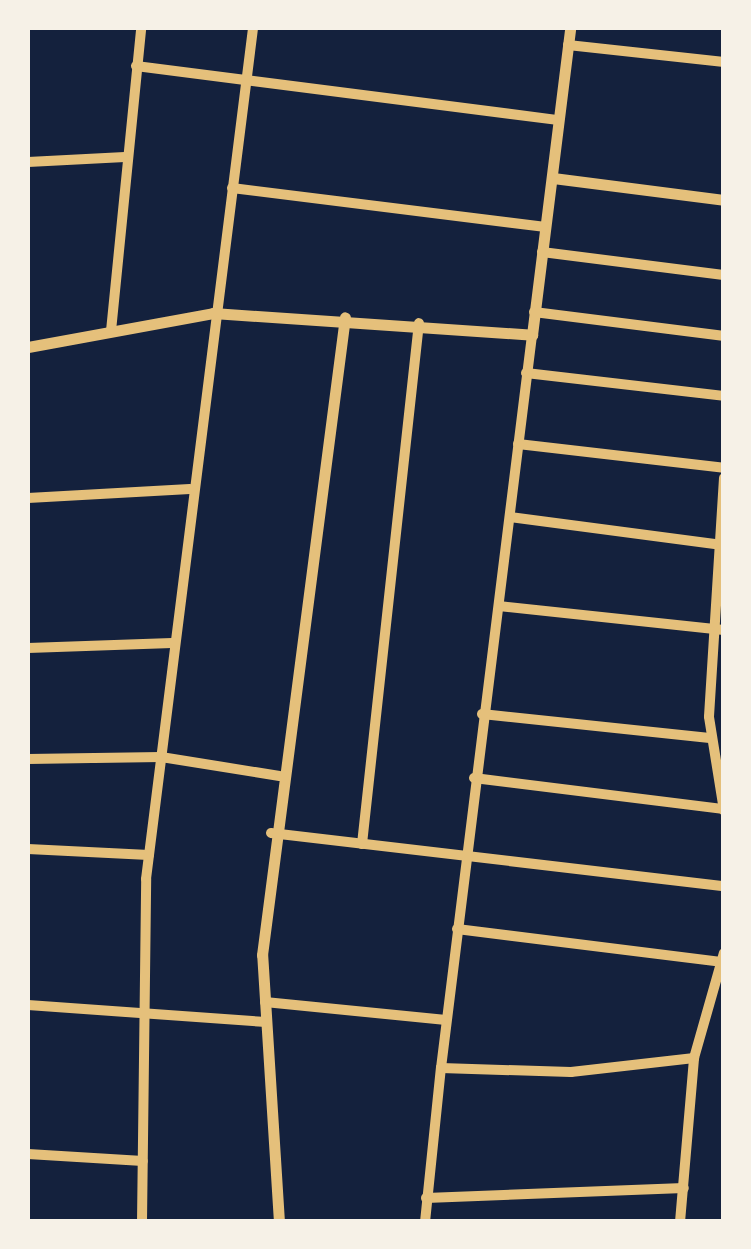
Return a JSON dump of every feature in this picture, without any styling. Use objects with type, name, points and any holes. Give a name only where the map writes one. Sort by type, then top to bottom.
[{"type":"street","points":[[111,331],[125,157],[141,28]]},
{"type":"street","points":[[142,1222],[148,856],[212,313],[254,28]]},
{"type":"street","points":[[425,1222],[474,778],[570,28]]},
{"type":"street","points":[[568,45],[724,62]]},
{"type":"street","points":[[136,66],[560,120]]},
{"type":"street","points":[[28,162],[125,157]]},
{"type":"street","points":[[553,178],[724,200]]},
{"type":"street","points":[[232,188],[546,227]]},
{"type":"street","points":[[542,252],[724,276]]},
{"type":"street","points":[[534,312],[724,336]]},
{"type":"street","points":[[28,347],[212,313],[345,317],[532,335]]},
{"type":"street","points":[[279,1222],[265,1002],[270,833],[345,317]]},
{"type":"street","points":[[362,844],[419,323]]},
{"type":"street","points":[[526,374],[724,396]]},
{"type":"street","points":[[518,444],[724,468]]},
{"type":"street","points":[[474,778],[723,810],[710,738],[724,478]]},
{"type":"street","points":[[28,498],[190,489]]},
{"type":"street","points":[[510,518],[720,544]]},
{"type":"street","points":[[499,606],[717,629]]},
{"type":"street","points":[[28,648],[172,643]]},
{"type":"street","points":[[482,714],[710,738]]},
{"type":"street","points":[[28,759],[161,757],[279,776]]},
{"type":"street","points":[[270,833],[724,886]]},
{"type":"street","points":[[28,849],[148,856]]},
{"type":"street","points":[[458,929],[722,957],[694,1058],[680,1222]]},
{"type":"street","points":[[265,1002],[446,1020]]},
{"type":"street","points":[[28,1005],[266,1022]]},
{"type":"street","points":[[441,1068],[571,1072],[694,1058]]},
{"type":"street","points":[[28,1154],[143,1161]]},
{"type":"street","points":[[426,1198],[684,1188]]}]
